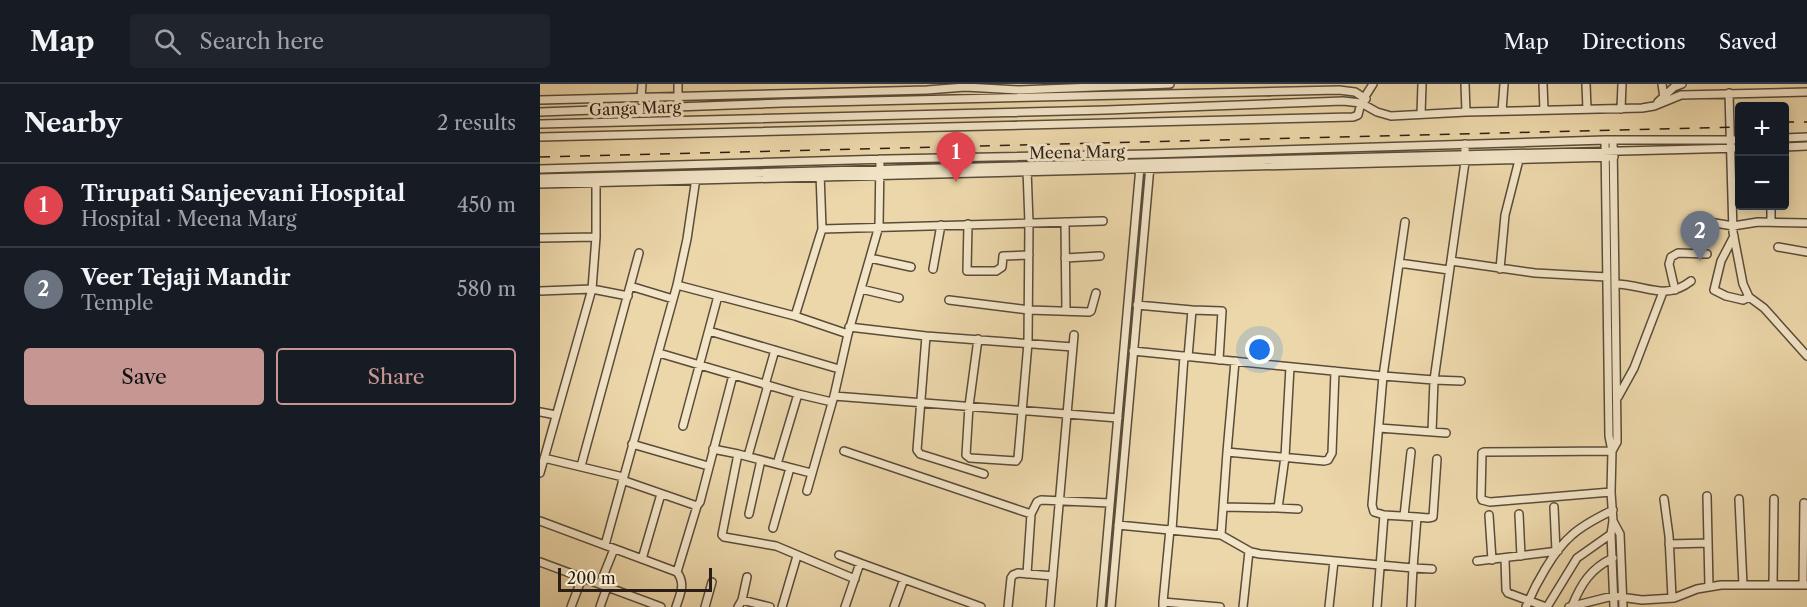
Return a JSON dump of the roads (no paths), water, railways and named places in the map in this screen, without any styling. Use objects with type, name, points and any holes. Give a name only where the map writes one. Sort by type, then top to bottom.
[{"type":"street","points":[[642,84],[642,97]]},
{"type":"street","points":[[678,84],[678,107]]},
{"type":"street","points":[[712,84],[712,106]]},
{"type":"street","points":[[540,100],[678,96],[797,88],[965,87],[1019,90],[1081,85],[1170,84]]},
{"type":"street","points":[[540,137],[1353,117],[1358,115],[1363,100],[1373,84]]},
{"type":"street","points":[[1421,114],[1422,84]]},
{"type":"street","points":[[1465,84],[1466,111]]},
{"type":"street","points":[[1502,111],[1504,84]]},
{"type":"street","points":[[1543,84],[1544,110]]},
{"type":"street","points":[[1587,84],[1587,109]]},
{"type":"street","points":[[1621,109],[1622,84]]},
{"type":"street","points":[[1662,84],[1664,98]]},
{"type":"street","points":[[1363,100],[1383,115],[1466,111],[1621,109],[1654,106],[1682,84]]},
{"type":"street","points":[[1081,85],[1082,96]]},
{"type":"street","points":[[920,100],[922,87]]},
{"type":"street","points":[[878,88],[878,101]]},
{"type":"street","name":"Ganga Marg","points":[[540,112],[1339,90],[1354,92],[1363,100]]},
{"type":"street","points":[[1664,98],[1681,94],[1807,92]]},
{"type":"street","points":[[1729,93],[1733,226],[1743,284],[1749,297],[1764,308],[1807,356]]},
{"type":"street","points":[[626,97],[627,109]]},
{"type":"street","name":"Ganga Marg","points":[[540,124],[1106,110],[1363,100]]},
{"type":"street","points":[[1789,138],[1807,137]]},
{"type":"street","points":[[1605,140],[1614,607]]},
{"type":"street","name":"Meena Marg","points":[[540,169],[1605,140],[1729,145]]},
{"type":"street","points":[[1612,452],[1617,442],[1613,140]]},
{"type":"street","points":[[1729,145],[1735,142]]},
{"type":"street","points":[[1432,432],[1434,380],[1465,158],[1465,144]]},
{"type":"street","points":[[1729,145],[1735,147]]},
{"type":"street","name":"Meena Marg","points":[[596,180],[1614,154],[1729,145]]},
{"type":"street","points":[[1789,147],[1807,146]]},
{"type":"street","points":[[1101,607],[1140,154]]},
{"type":"street","points":[[1111,607],[1150,154]]},
{"type":"street","points":[[1465,158],[1519,160],[1605,154]]},
{"type":"street","points":[[978,339],[969,406],[966,455],[970,458],[1013,462],[1018,458],[1028,344],[1029,223],[1026,157]]},
{"type":"street","points":[[807,491],[833,399],[848,330],[879,226],[880,159]]},
{"type":"street","points":[[1500,269],[1505,215],[1519,160]]},
{"type":"street","points":[[795,316],[822,229],[820,161]]},
{"type":"street","points":[[604,545],[677,285],[687,239],[696,177]]},
{"type":"street","points":[[540,178],[596,180]]},
{"type":"street","points":[[540,184],[596,180]]},
{"type":"street","points":[[540,472],[592,288],[596,237],[596,180]]},
{"type":"street","points":[[1771,210],[1771,222]]},
{"type":"street","points":[[822,229],[1104,221]]},
{"type":"street","points":[[1065,222],[1066,310]]},
{"type":"street","points":[[1405,222],[1383,376],[1372,507],[1376,513],[1433,517],[1437,459]]},
{"type":"street","points":[[1701,225],[1711,222],[1733,226],[1771,222],[1807,223]]},
{"type":"street","points":[[968,224],[967,271],[996,271],[1002,267],[1003,256],[1029,255]]},
{"type":"street","points":[[933,269],[941,225]]},
{"type":"street","points":[[1734,236],[1721,261],[1714,290],[1736,299],[1743,300],[1749,297]]},
{"type":"street","points":[[540,238],[596,237]]},
{"type":"street","points":[[1778,247],[1807,252]]},
{"type":"street","points":[[581,466],[639,253]]},
{"type":"street","points":[[1675,290],[1669,264],[1671,257],[1678,253],[1707,254]]},
{"type":"street","points":[[1065,258],[1100,256]]},
{"type":"street","points":[[870,258],[911,267]]},
{"type":"street","points":[[1451,261],[1500,269],[1607,277]]},
{"type":"street","points":[[1399,263],[1449,270]]},
{"type":"street","points":[[1616,284],[1663,292],[1675,290],[1691,281]]},
{"type":"street","points":[[677,285],[848,330],[1073,346]]},
{"type":"street","points":[[630,286],[673,299]]},
{"type":"street","points":[[540,291],[592,288],[628,296]]},
{"type":"street","points":[[861,289],[899,298]]},
{"type":"street","points":[[1617,399],[1634,368],[1663,292]]},
{"type":"street","points":[[949,300],[1029,310],[1091,311],[1096,293]]},
{"type":"street","points":[[683,426],[718,296]]},
{"type":"street","points":[[1137,305],[1222,311],[1219,360]]},
{"type":"street","points":[[1192,310],[1163,604],[1220,607]]},
{"type":"street","points":[[709,331],[839,369]]},
{"type":"street","points":[[1050,607],[1074,335]]},
{"type":"street","points":[[926,336],[917,450],[920,454],[984,474]]},
{"type":"street","points":[[748,456],[775,350]]},
{"type":"street","points":[[1133,351],[1383,376],[1461,381]]},
{"type":"street","points":[[659,352],[798,394],[833,399],[921,402],[1118,418]]},
{"type":"street","points":[[1221,535],[1235,361]]},
{"type":"street","points":[[1278,508],[1285,457],[1290,367]]},
{"type":"street","points":[[1227,452],[1324,461],[1330,456],[1335,371]]},
{"type":"street","points":[[676,607],[682,583],[677,572],[700,502],[733,375]]},
{"type":"street","points":[[777,464],[798,394]]},
{"type":"street","points":[[540,412],[556,415]]},
{"type":"street","points":[[1379,428],[1446,433]]},
{"type":"street","points":[[632,444],[708,466]]},
{"type":"street","points":[[713,449],[811,473]]},
{"type":"street","points":[[844,451],[1031,514]]},
{"type":"street","points":[[1404,516],[1411,452]]},
{"type":"street","points":[[1611,492],[1490,502],[1482,500],[1481,497],[1481,473],[1482,453],[1484,452],[1612,452]]},
{"type":"street","points":[[738,454],[722,535],[776,546],[855,579]]},
{"type":"street","points":[[544,458],[623,478],[697,506]]},
{"type":"street","points":[[749,514],[761,460]]},
{"type":"street","points":[[773,528],[790,468]]},
{"type":"street","points":[[642,559],[661,494]]},
{"type":"street","points":[[1707,496],[1709,587]]},
{"type":"street","points":[[1664,499],[1672,598]]},
{"type":"street","points":[[1739,499],[1743,585]]},
{"type":"street","points":[[1773,585],[1774,499]]},
{"type":"street","points":[[1027,574],[1031,514],[1039,500],[1110,503]]},
{"type":"street","points":[[1571,607],[1613,596],[1642,600],[1672,598],[1709,587],[1805,585],[1804,503]]},
{"type":"street","points":[[1223,507],[1298,509]]},
{"type":"street","points":[[1554,507],[1557,551]]},
{"type":"street","points":[[1527,604],[1557,551],[1573,534],[1613,510]]},
{"type":"street","points":[[1520,514],[1521,556]]},
{"type":"street","points":[[1377,607],[1384,515]]},
{"type":"street","points":[[1489,515],[1492,560]]},
{"type":"street","points":[[1411,607],[1417,517]]},
{"type":"street","points":[[540,521],[677,572]]},
{"type":"street","points":[[1613,521],[1620,534],[1623,607]]},
{"type":"street","points":[[1118,525],[1221,535],[1249,551],[1260,554],[1432,569]]},
{"type":"street","points":[[1505,559],[1506,590],[1527,604],[1546,607],[1577,558],[1611,534]]},
{"type":"street","points":[[1669,544],[1708,543]]},
{"type":"street","points":[[600,607],[614,549]]},
{"type":"street","points":[[1243,607],[1249,551]]},
{"type":"street","points":[[1477,561],[1557,551]]},
{"type":"street","points":[[839,555],[970,606],[981,607]]},
{"type":"street","points":[[782,607],[797,556]]},
{"type":"street","points":[[1571,607],[1578,591],[1591,572],[1597,566],[1613,558]]},
{"type":"street","points":[[1329,607],[1334,561]]},
{"type":"street","points":[[540,562],[661,607]]},
{"type":"street","points":[[845,607],[860,563]]},
{"type":"street","points":[[1008,607],[1011,578],[1018,573],[1053,576]]},
{"type":"street","points":[[747,577],[740,603],[770,607]]},
{"type":"street","points":[[571,607],[582,578]]},
{"type":"street","points":[[894,607],[904,579]]},
{"type":"street","points":[[705,607],[712,582]]},
{"type":"railway","points":[[1789,122],[1807,122]]},
{"type":"railway","points":[[540,157],[1735,127]]},
{"type":"place","name":"Tirupati Sanjeevani Hospital","points":[[956,182]]},
{"type":"place","name":"Veer Tejaji Mandir","points":[[1700,261]]}]
